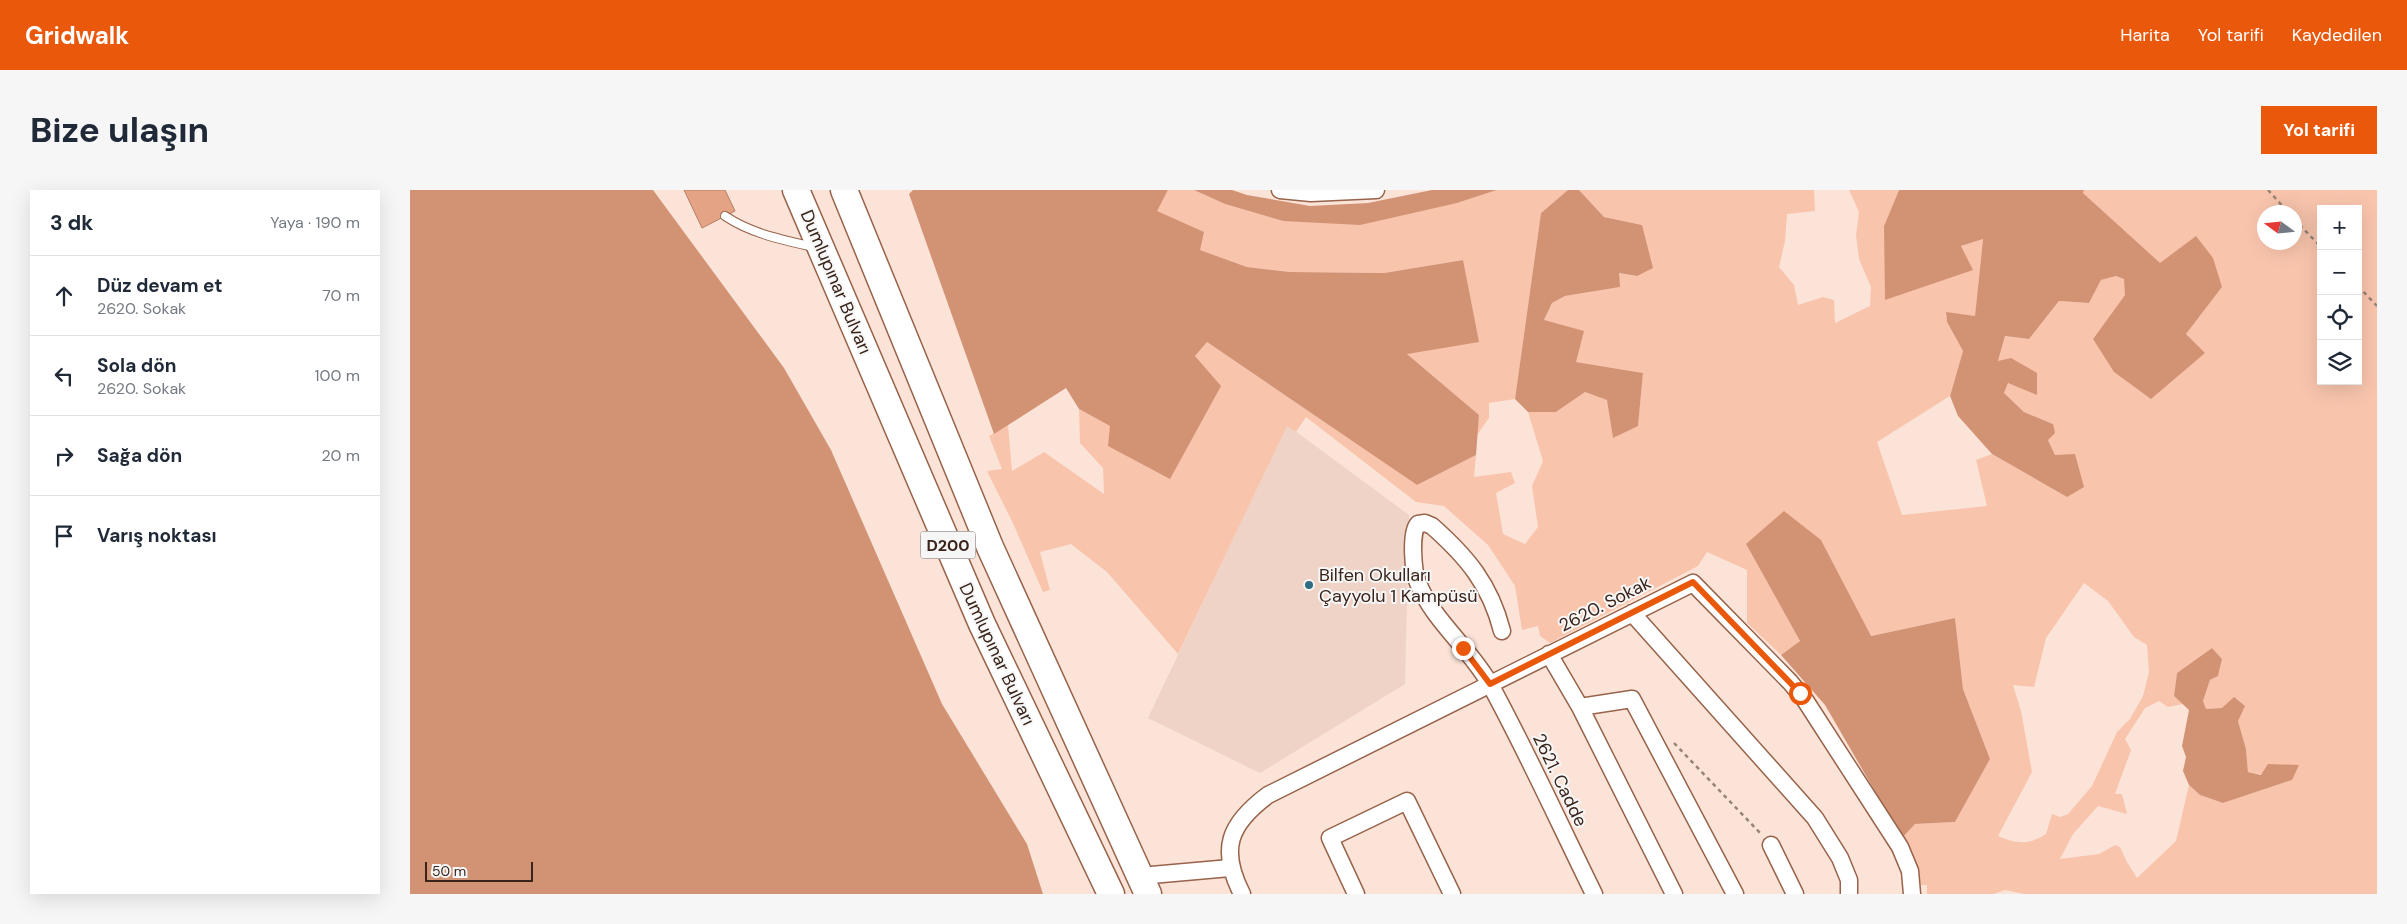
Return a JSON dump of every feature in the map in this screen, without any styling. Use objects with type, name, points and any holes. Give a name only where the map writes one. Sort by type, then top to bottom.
[{"type":"highway","name":"Dumlupınar Bulvarı","points":[[796,190],[982,624],[1111,894]]},
{"type":"highway","name":"Dumlupınar Bulvarı","points":[[844,190],[990,547],[1144,885]]},
{"type":"street","points":[[1280,190],[1311,194],[1376,190]]},
{"type":"street","name":"2621. Cadde","points":[[1502,631],[1494,604],[1473,567],[1432,526],[1425,523],[1418,524],[1414,529],[1414,572],[1418,584],[1434,609],[1490,684],[1594,894]]},
{"type":"street","name":"2620. Sokak","points":[[1230,868],[1229,852],[1231,837],[1246,813],[1268,795],[1693,582],[1790,682],[1805,700],[1900,847],[1910,871],[1912,894]]},
{"type":"street","points":[[1632,612],[1815,818],[1840,858],[1849,880],[1849,894]]},
{"type":"street","points":[[1549,654],[1580,707],[1674,894]]},
{"type":"street","points":[[1580,707],[1632,699],[1735,894]]},
{"type":"street","points":[[1356,894],[1330,838],[1407,801],[1452,894]]},
{"type":"street","points":[[1771,846],[1796,894]]},
{"type":"street","points":[[1144,885],[1230,868],[1242,894]]},
{"type":"lane","points":[[725,216],[741,227],[778,240],[821,248]]},
{"type":"path","points":[[2268,190],[2282,205]]},
{"type":"path","points":[[2302,227],[2317,243]]},
{"type":"path","points":[[2362,290],[2377,306]]},
{"type":"path","points":[[1672,741],[1771,846]]},
{"type":"shaded area","points":[[410,190],[653,190],[784,368],[831,450],[942,704],[1027,844],[1043,894],[410,894]]},
{"type":"shaded area","points":[[913,190],[1168,190],[1157,211],[1204,232],[1200,250],[1247,267],[1290,272],[1384,273],[1463,260],[1479,342],[1407,354],[1479,415],[1476,455],[1417,485],[1207,342],[1195,356],[1221,386],[1170,479],[1108,446],[1110,426],[1079,409],[1066,388],[994,434],[909,194]]},
{"type":"shaded area","points":[[1168,190],[1194,190],[1225,204],[1283,221],[1457,203],[1497,190],[1568,190],[1541,213],[1515,399],[1489,403],[1489,418],[1477,435],[1479,415],[1407,354],[1463,260],[1384,273],[1290,272],[1247,267],[1200,250],[1156,211]]},
{"type":"shaded area","points":[[1194,190],[1232,190],[1247,195],[1310,206],[1368,203],[1432,190],[1497,190],[1457,203],[1360,225],[1283,221],[1225,204]]},
{"type":"shaded area","points":[[1568,190],[1579,190],[1604,217],[1642,225],[1653,268],[1637,276],[1619,273],[1620,287],[1565,296],[1552,303],[1544,320],[1584,331],[1576,362],[1643,373],[1638,426],[1613,438],[1607,400],[1585,392],[1556,412],[1528,412],[1515,399],[1541,213]]},
{"type":"shaded area","points":[[1579,190],[1814,190],[1815,211],[1787,214],[1785,241],[1779,267],[1794,285],[1798,305],[1823,297],[1834,300],[1835,323],[1870,306],[1871,287],[1859,259],[1856,235],[1859,212],[1849,190],[1899,190],[1884,226],[1972,270],[1961,246],[1983,239],[1975,316],[1946,313],[1947,322],[1963,351],[1950,396],[1877,442],[1902,515],[1987,506],[1976,460],[1992,454],[2067,497],[2075,455],[2055,455],[2048,440],[2053,424],[2024,412],[2004,393],[2008,383],[2037,394],[1998,361],[2005,336],[2029,339],[2059,301],[2089,303],[2101,280],[2116,276],[2125,279],[2125,295],[2093,339],[2205,354],[2186,334],[2222,287],[2196,236],[2160,264],[2083,193],[2084,190],[2377,190],[2377,894],[2024,894],[2005,890],[1994,894],[1927,894],[1927,885],[1921,885],[1917,871],[1902,838],[1915,824],[1955,822],[1990,759],[1963,689],[1955,618],[1870,636],[1821,540],[1746,544],[1800,641],[1781,655],[1747,623],[1747,570],[1707,552],[1698,566],[1550,643],[1540,636],[1538,626],[1522,630],[1515,586],[1488,545],[1444,506],[1416,502],[1306,417],[1296,432],[1287,426],[1178,654],[1107,572],[1071,544],[1040,552],[1050,590],[1043,592],[1012,521],[987,471],[1002,469],[989,436],[1008,425],[1012,471],[1044,452],[1104,494],[1103,468],[1080,443],[1079,409],[1110,426],[1195,356],[1207,342],[1417,485],[1476,455],[1474,477],[1511,472],[1515,483],[1496,493],[1503,534],[1525,544],[1538,527],[1532,486],[1543,461],[1528,412],[1556,412],[1585,392],[1608,400],[1613,438],[1638,425],[1643,373],[1576,362],[1544,320],[1552,303],[1565,296],[1619,287],[1618,273],[1637,276],[1642,225],[1604,217]],"holes":[[[2084,583],[2108,601],[2134,637],[2147,645],[2149,672],[2143,696],[2130,719],[2117,732],[2092,786],[2068,814],[2060,817],[2052,814],[2046,834],[2040,838],[2028,842],[2010,841],[1998,836],[2032,772],[2021,711],[2013,685],[2034,687],[2046,638]],[[2212,648],[2222,659],[2218,676],[2210,680],[2203,701],[2206,709],[2222,708],[2238,721],[2246,749],[2248,772],[2292,780],[2223,803],[2200,795],[2189,785],[2176,841],[2137,878],[2120,847],[2115,845],[2099,854],[2060,859],[2073,834],[2098,806],[2127,814],[2122,794],[2115,794],[2131,750],[2125,739],[2145,708],[2159,701],[2168,707],[2183,704],[2174,696],[2177,673]]]},
{"type":"shaded area","points":[[1899,190],[2084,190],[2083,193],[2160,263],[2196,236],[2213,258],[2222,287],[2186,334],[2205,353],[2151,399],[2114,372],[2093,339],[2125,295],[2124,279],[2116,276],[2101,280],[2089,303],[2059,301],[2029,339],[2005,336],[1998,361],[2011,358],[2037,373],[2037,395],[2008,383],[2004,393],[2024,412],[2053,424],[2055,433],[2048,440],[2055,455],[2075,454],[2084,487],[2067,497],[1992,454],[1958,416],[1950,396],[1963,351],[1947,322],[1946,312],[1975,316],[1983,239],[1961,246],[1973,270],[1885,300],[1884,226]]},
{"type":"shaded area","name":"Bilfen Okulları Çayyolu 1 Kampüsü","points":[[1287,425],[1409,515],[1405,684],[1260,773],[1148,718]]},
{"type":"shaded area","points":[[1784,511],[1821,540],[1871,636],[1955,618],[1963,689],[1990,759],[1955,822],[1915,824],[1902,838],[1825,705],[1781,655],[1800,641],[1746,544]]},
{"type":"shaded area","points":[[2212,648],[2222,659],[2218,676],[2210,680],[2203,701],[2206,709],[2222,708],[2234,697],[2245,706],[2238,721],[2246,749],[2248,772],[2261,775],[2268,764],[2299,765],[2292,780],[2223,803],[2200,795],[2189,785],[2183,771],[2186,757],[2182,746],[2189,710],[2174,696],[2177,673]]},
{"type":"building","points":[[684,190],[725,190],[735,211],[702,228]]},
{"type":"place","name":"Bilfen Okulları Çayyolu 1 Kampüsü","points":[[1309,585]]},
{"type":"route","points":[[1463,648],[1490,684],[1693,582],[1800,693]]}]
